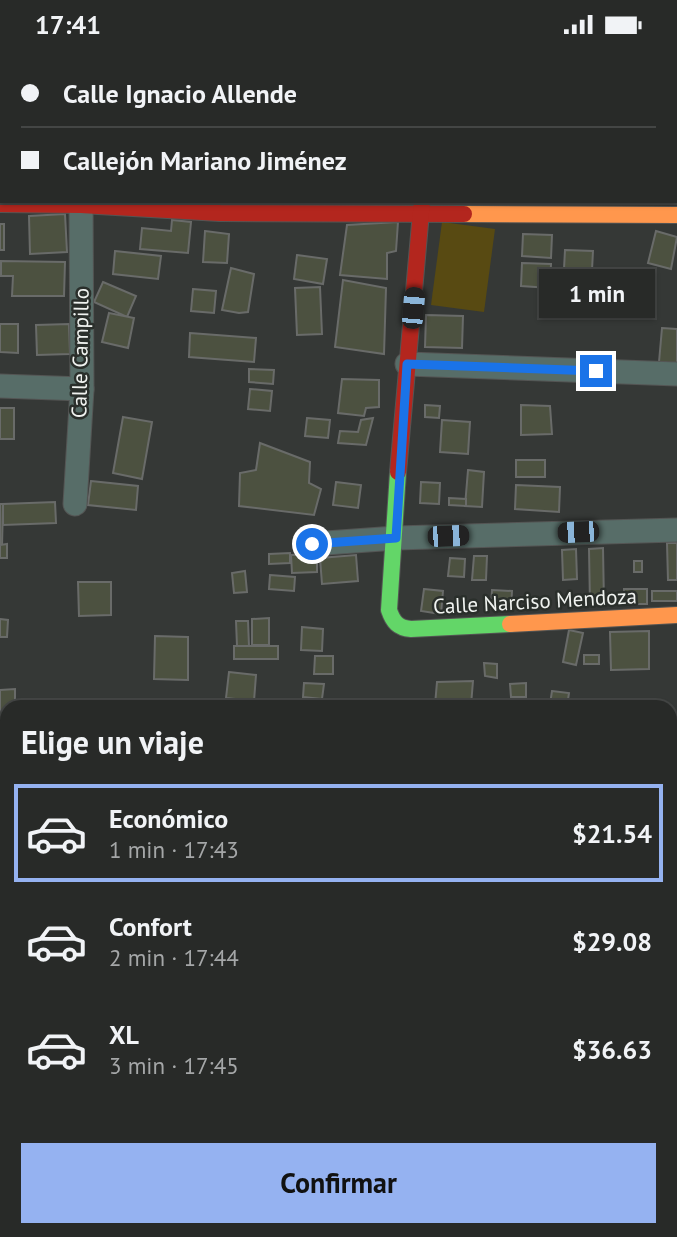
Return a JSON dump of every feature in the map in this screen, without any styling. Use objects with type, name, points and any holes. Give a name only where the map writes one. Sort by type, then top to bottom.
[{"type":"street","points":[[0,204],[81,203],[220,213],[422,207],[677,215]]},
{"type":"street","name":"Calle Campillo","points":[[75,504],[82,389],[81,203]]},
{"type":"street","points":[[396,538],[407,364],[422,207]]},
{"type":"street","points":[[407,364],[677,374]]},
{"type":"street","points":[[0,386],[82,389]]},
{"type":"street","points":[[312,544],[396,538],[677,530]]},
{"type":"street","name":"Calle Narciso Mendoza","points":[[396,538],[389,610],[396,626],[411,629],[677,615]]},
{"type":"shaded area","points":[[442,222],[495,229],[484,312],[431,305]]},
{"type":"building","points":[[65,214],[67,252],[30,254],[29,216]]},
{"type":"building","points":[[172,220],[191,222],[188,253],[140,249],[142,228],[171,231]]},
{"type":"building","points":[[398,222],[396,251],[387,253],[387,279],[340,275],[347,225]]},
{"type":"building","points":[[0,224],[4,224],[4,250],[0,250]]},
{"type":"building","points":[[205,231],[229,234],[227,263],[203,262]]},
{"type":"building","points":[[656,231],[677,237],[671,269],[648,263]]},
{"type":"building","points":[[523,234],[552,235],[551,258],[522,256]]},
{"type":"building","points":[[565,250],[593,251],[592,270],[564,269]]},
{"type":"building","points":[[115,251],[161,256],[158,279],[113,274]]},
{"type":"building","points":[[297,255],[327,259],[323,284],[294,279]]},
{"type":"building","points":[[1,261],[65,262],[64,296],[12,296],[13,276],[1,276]]},
{"type":"building","points":[[522,263],[551,264],[550,288],[521,286]]},
{"type":"building","points":[[231,268],[254,274],[248,312],[222,310]]},
{"type":"building","points":[[343,280],[386,288],[384,354],[335,347]]},
{"type":"building","points":[[103,282],[136,296],[127,317],[94,302]]},
{"type":"building","points":[[320,287],[322,334],[297,335],[295,288]]},
{"type":"building","points":[[193,289],[216,291],[214,313],[191,311]]},
{"type":"building","points":[[109,313],[134,318],[128,348],[102,342]]},
{"type":"building","points":[[426,315],[463,316],[462,348],[425,347]]},
{"type":"building","points":[[0,324],[18,324],[18,353],[0,352]]},
{"type":"building","points":[[69,324],[70,354],[37,355],[36,325]]},
{"type":"building","points":[[662,328],[677,329],[677,364],[659,362]]},
{"type":"building","points":[[190,333],[256,338],[254,362],[189,357]]},
{"type":"building","points":[[249,369],[274,370],[273,384],[249,382]]},
{"type":"building","points":[[342,379],[379,380],[379,407],[366,408],[364,416],[338,413]]},
{"type":"building","points":[[250,389],[272,391],[270,411],[248,409]]},
{"type":"building","points":[[425,405],[440,406],[439,418],[425,417]]},
{"type":"building","points":[[521,405],[550,406],[552,434],[521,435]]},
{"type":"building","points":[[0,408],[14,408],[14,439],[0,439]]},
{"type":"building","points":[[123,417],[152,422],[142,479],[113,473]]},
{"type":"building","points":[[307,418],[330,420],[328,438],[305,436]]},
{"type":"building","points":[[373,418],[366,445],[338,443],[340,431],[358,432],[361,420]]},
{"type":"building","points":[[442,420],[470,422],[468,454],[440,452]]},
{"type":"building","points":[[260,443],[310,462],[309,483],[321,489],[314,515],[239,506],[240,473],[256,470]]},
{"type":"building","points":[[516,460],[545,460],[545,477],[516,477]]},
{"type":"building","points":[[468,470],[484,472],[482,507],[465,506]]},
{"type":"building","points":[[91,481],[138,486],[136,510],[88,505]]},
{"type":"building","points":[[336,482],[361,485],[358,508],[333,505]]},
{"type":"building","points":[[421,482],[440,483],[439,504],[420,503]]},
{"type":"building","points":[[516,485],[560,487],[559,512],[515,509]]},
{"type":"building","points":[[449,498],[466,499],[466,506],[449,505]]},
{"type":"building","points":[[55,502],[56,523],[3,525],[3,504]]},
{"type":"building","points":[[0,504],[3,504],[2,547],[0,546]]},
{"type":"building","points":[[667,543],[677,543],[677,580],[668,580]]},
{"type":"building","points":[[7,544],[7,558],[0,558],[0,545]]},
{"type":"building","points":[[603,548],[604,604],[590,604],[589,549]]},
{"type":"building","points":[[576,549],[577,579],[563,580],[562,550]]},
{"type":"building","points":[[290,553],[290,563],[269,564],[269,554]]},
{"type":"building","points":[[317,554],[317,572],[292,573],[291,555]]},
{"type":"building","points":[[356,555],[358,581],[322,584],[320,558]]},
{"type":"building","points":[[474,556],[487,556],[486,580],[472,580]]},
{"type":"building","points":[[450,558],[465,559],[464,577],[448,576]]},
{"type":"building","points":[[634,561],[642,561],[642,572],[634,572]]},
{"type":"building","points":[[245,571],[247,592],[234,593],[232,573]]},
{"type":"building","points":[[270,575],[295,577],[294,591],[269,589]]},
{"type":"building","points":[[78,582],[111,582],[111,615],[79,616]]},
{"type":"building","points":[[424,589],[443,591],[441,614],[421,611]]},
{"type":"building","points":[[624,589],[647,589],[647,604],[624,604]]},
{"type":"building","points":[[492,590],[512,591],[511,609],[491,608]]},
{"type":"building","points":[[652,591],[677,591],[677,601],[652,601]]},
{"type":"building","points":[[269,618],[269,645],[252,645],[252,619]]},
{"type":"building","points":[[0,619],[8,620],[7,637],[0,637]]},
{"type":"building","points":[[236,621],[248,621],[249,646],[237,646]]},
{"type":"building","points":[[302,627],[323,629],[322,651],[301,650]]},
{"type":"building","points":[[569,630],[583,633],[576,665],[563,662]]},
{"type":"building","points":[[649,631],[649,669],[611,670],[610,632]]},
{"type":"building","points":[[155,636],[188,637],[188,680],[154,679]]},
{"type":"building","points":[[234,646],[278,646],[278,659],[234,659]]},
{"type":"building","points":[[584,655],[599,655],[599,664],[584,664]]},
{"type":"building","points":[[315,656],[333,656],[333,674],[314,674]]},
{"type":"building","points":[[484,663],[497,664],[497,678],[485,676]]},
{"type":"building","points":[[229,672],[256,675],[254,700],[226,698]]},
{"type":"building","points":[[473,681],[471,700],[435,700],[437,682]]},
{"type":"building","points":[[304,683],[324,684],[322,699],[303,697]]},
{"type":"building","points":[[526,683],[526,697],[511,697],[510,684]]},
{"type":"building","points":[[15,689],[15,700],[0,700],[0,690]]},
{"type":"building","points":[[552,691],[569,693],[568,700],[551,700]]},
{"type":"traffic: fast","points":[[398,472],[389,610],[394,621],[399,626],[411,629],[510,624]]},
{"type":"traffic: slow","points":[[464,214],[677,215]]},
{"type":"traffic: slow","points":[[510,624],[677,615]]},
{"type":"traffic: jam","points":[[398,472],[422,203]]},
{"type":"traffic: jam","points":[[0,204],[81,205],[220,213],[464,214]]},
{"type":"route","points":[[312,544],[396,538],[407,364],[596,371]]}]
